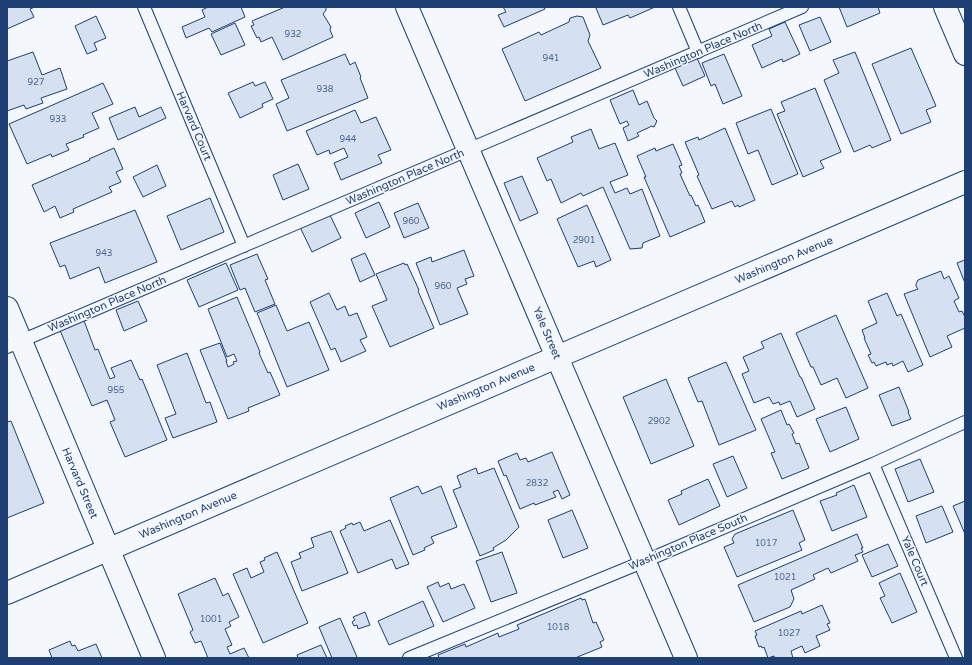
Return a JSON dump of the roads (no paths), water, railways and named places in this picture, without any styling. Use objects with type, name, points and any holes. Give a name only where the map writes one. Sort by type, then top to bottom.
[{"type":"street","name":"Yale Street","points":[[407,7],[686,658]]},
{"type":"street","points":[[945,7],[965,54]]},
{"type":"street","name":"Washington Avenue","points":[[7,593],[965,182]]},
{"type":"street","name":"Harvard Street","points":[[7,308],[14,344],[108,550],[154,658]]},
{"type":"lane","name":"Harvard Court","points":[[144,7],[244,246]]},
{"type":"lane","points":[[679,7],[698,52]]},
{"type":"lane","name":"Washington Place North","points":[[14,344],[802,7]]},
{"type":"lane","name":"Washington Place South","points":[[416,657],[873,464],[965,422]]},
{"type":"lane","name":"Yale Court","points":[[873,464],[956,658]]}]
